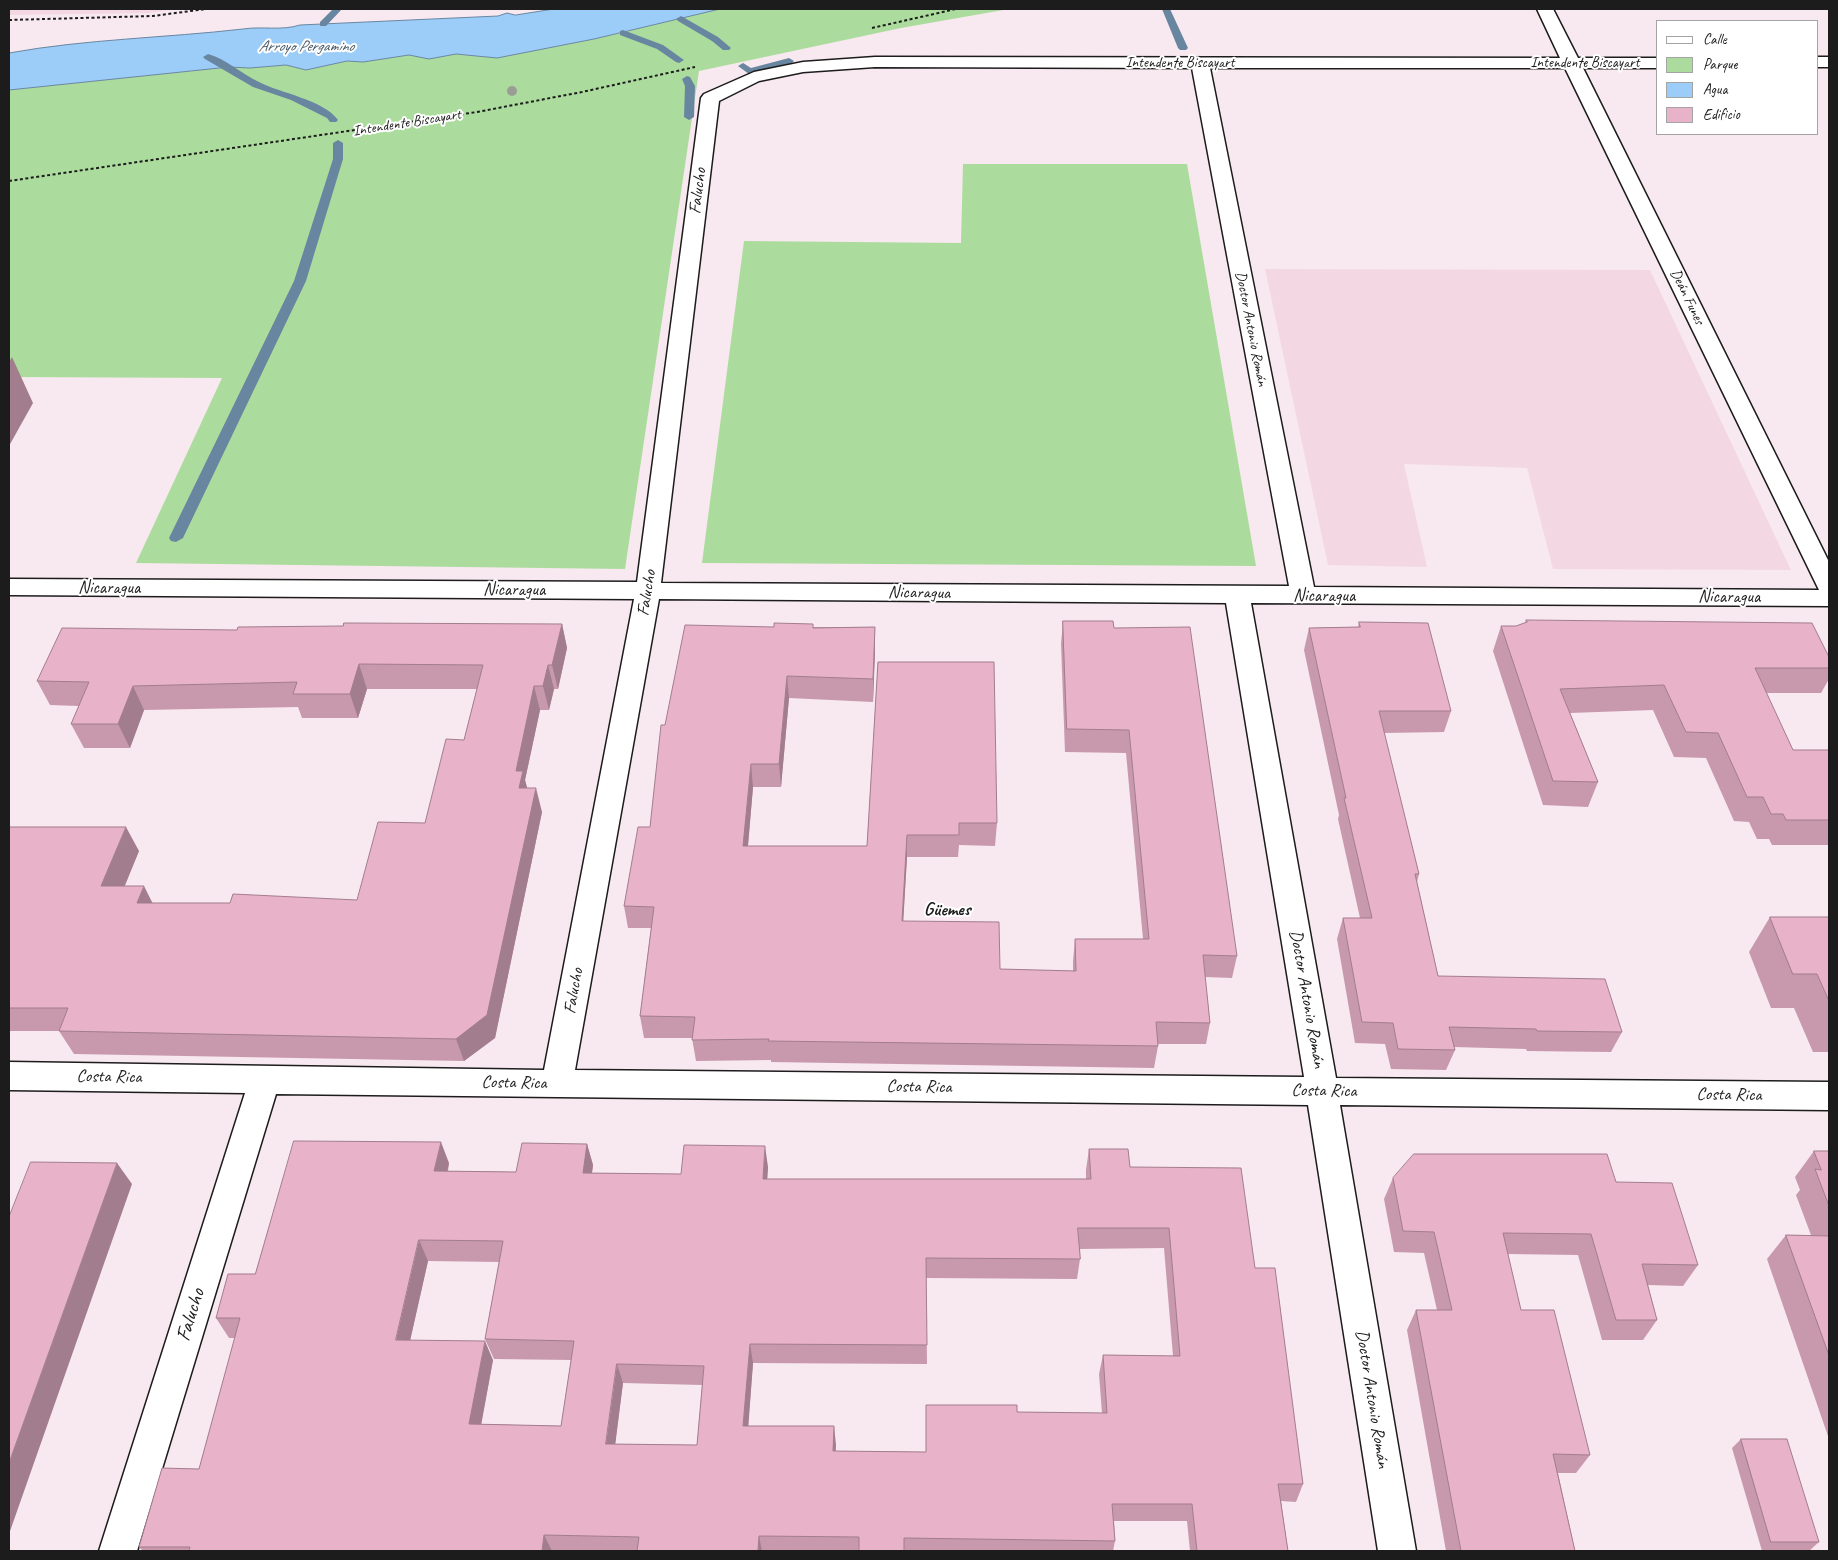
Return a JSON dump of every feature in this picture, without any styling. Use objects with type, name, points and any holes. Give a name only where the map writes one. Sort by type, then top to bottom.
[{"type":"street","name":"Deán Funes","points":[[1545,9],[1829,586]]},
{"type":"street","name":"Intendente Biscayart","points":[[710,98],[754,77],[803,67],[867,62],[1656,62]]},
{"type":"street","name":"Doctor Antonio Román","points":[[1200,63],[1303,596]]},
{"type":"street","name":"Falucho","points":[[557,1084],[648,590],[710,98]]},
{"type":"street","name":"Nicaragua","points":[[9,587],[648,590],[1237,596],[1829,598]]},
{"type":"street","name":"Doctor Antonio Román","points":[[1237,596],[1322,1091],[1397,1551]]},
{"type":"street","name":"Costa Rica","points":[[9,1076],[265,1078],[557,1084],[1829,1096]]},
{"type":"street","name":"Falucho","points":[[118,1551],[265,1078]]},
{"type":"path","points":[[9,20],[153,16],[206,9]]},
{"type":"path","points":[[869,29],[956,9]]},
{"type":"path","name":"Intendente Biscayart","points":[[9,181],[468,114],[582,92],[695,67]]},
{"type":"shaded area","points":[[9,9],[174,9],[150,13],[9,15]]},
{"type":"shaded area","points":[[1265,269],[1650,270],[1791,570],[1553,569],[1527,468],[1404,464],[1427,567],[1328,565]]},
{"type":"green space","points":[[720,9],[1009,9],[901,28],[699,71],[625,569],[136,563],[222,378],[9,377],[9,90],[229,67],[250,68],[286,65],[306,70],[347,61],[363,62],[409,55],[429,59],[456,54],[497,58],[594,39]]},
{"type":"green space","points":[[963,164],[1187,164],[1256,566],[702,563],[744,241],[961,243]]},
{"type":"water","name":"Arroyo Pergamino","points":[[554,9],[720,9],[594,39],[497,58],[456,54],[429,59],[409,55],[363,62],[347,61],[306,70],[286,65],[250,68],[229,67],[9,90],[9,53],[38,48],[250,28],[498,16],[507,13],[515,15]]},
{"type":"building","points":[[1526,620],[1812,623],[1829,657],[1829,668],[1755,668],[1793,750],[1829,750],[1829,820],[1786,820],[1783,814],[1771,814],[1763,797],[1747,797],[1718,733],[1686,732],[1664,685],[1560,689],[1598,782],[1553,781],[1501,626],[1516,626],[1527,622]]},
{"type":"building","points":[[1063,621],[1113,621],[1114,628],[1190,627],[1237,956],[1203,955],[1210,1023],[1156,1022],[1158,1046],[768,1041],[769,1039],[692,1040],[695,1017],[640,1016],[654,907],[624,906],[638,827],[650,827],[661,725],[665,725],[685,625],[774,627],[774,623],[813,624],[813,628],[875,627],[873,679],[787,676],[779,764],[751,764],[743,846],[867,846],[878,662],[994,662],[997,823],[959,823],[959,835],[907,835],[902,921],[999,922],[1000,969],[1076,971],[1075,939],[1149,939],[1129,730],[1067,729]]},
{"type":"building","points":[[1359,622],[1428,623],[1451,711],[1379,711],[1419,874],[1415,874],[1438,976],[1605,979],[1622,1032],[1449,1027],[1455,1050],[1398,1049],[1393,1023],[1362,1022],[1343,918],[1372,918],[1344,798],[1346,798],[1309,628],[1360,627]]},
{"type":"building","points":[[344,623],[562,624],[552,665],[548,665],[543,686],[534,686],[516,771],[523,771],[519,788],[536,788],[487,1015],[456,1039],[59,1031],[68,1008],[9,1008],[9,827],[126,827],[101,886],[144,886],[137,903],[230,903],[233,894],[357,900],[378,822],[425,823],[446,739],[464,740],[483,665],[359,664],[350,694],[293,694],[297,682],[133,686],[118,724],[71,724],[89,682],[37,681],[62,628],[237,630],[238,627],[343,626]]},
{"type":"building","points":[[1770,917],[1829,917],[1829,1001],[1817,974],[1793,974]]},
{"type":"building","points":[[294,1141],[441,1142],[434,1171],[516,1172],[522,1143],[587,1144],[583,1173],[681,1174],[684,1145],[765,1146],[763,1179],[1091,1179],[1089,1149],[1128,1149],[1130,1167],[1241,1168],[1255,1268],[1275,1268],[1303,1484],[1278,1484],[1288,1551],[1197,1551],[1192,1504],[1112,1504],[1115,1541],[904,1538],[904,1551],[859,1551],[859,1537],[759,1536],[758,1551],[637,1551],[639,1537],[544,1535],[542,1551],[189,1551],[190,1547],[139,1547],[162,1468],[199,1469],[240,1318],[216,1318],[228,1274],[255,1274]],"holes":[[[1078,1228],[1169,1228],[1180,1356],[1103,1355],[1107,1413],[1017,1412],[1017,1405],[926,1405],[926,1452],[833,1451],[834,1426],[743,1426],[750,1344],[927,1345],[926,1258],[1080,1259]],[[419,1240],[503,1241],[485,1339],[574,1341],[561,1426],[469,1424],[485,1341],[396,1340]],[[617,1364],[704,1366],[697,1445],[606,1444]]]},
{"type":"building","points":[[1814,1151],[1829,1151],[1829,1206],[1815,1169],[1821,1170]]},
{"type":"building","points":[[1414,1154],[1607,1154],[1616,1182],[1672,1183],[1698,1265],[1642,1264],[1657,1320],[1616,1320],[1591,1234],[1503,1233],[1521,1310],[1554,1310],[1590,1455],[1553,1454],[1575,1551],[1461,1551],[1416,1310],[1452,1310],[1434,1232],[1403,1231],[1393,1178]]},
{"type":"building","points":[[31,1162],[117,1163],[9,1463],[9,1217]]},
{"type":"building","points":[[1786,1235],[1829,1236],[1829,1355]]},
{"type":"building","points":[[1741,1439],[1787,1439],[1819,1542],[1771,1542]]},
{"type":"waterway","points":[[323,24],[338,9]]},
{"type":"waterway","points":[[1166,9],[1183,48]]},
{"type":"waterway","points":[[681,19],[715,39],[726,48]]},
{"type":"waterway","points":[[623,33],[667,50],[679,60]]},
{"type":"waterway","points":[[208,57],[256,85],[294,98],[330,116],[333,120]]},
{"type":"waterway","points":[[743,66],[749,71],[789,61]]},
{"type":"waterway","points":[[687,79],[690,86],[689,117]]},
{"type":"waterway","points":[[176,538],[300,281],[338,159],[338,143]]},
{"type":"district","name":"Güemes","points":[[947,910]]}]
